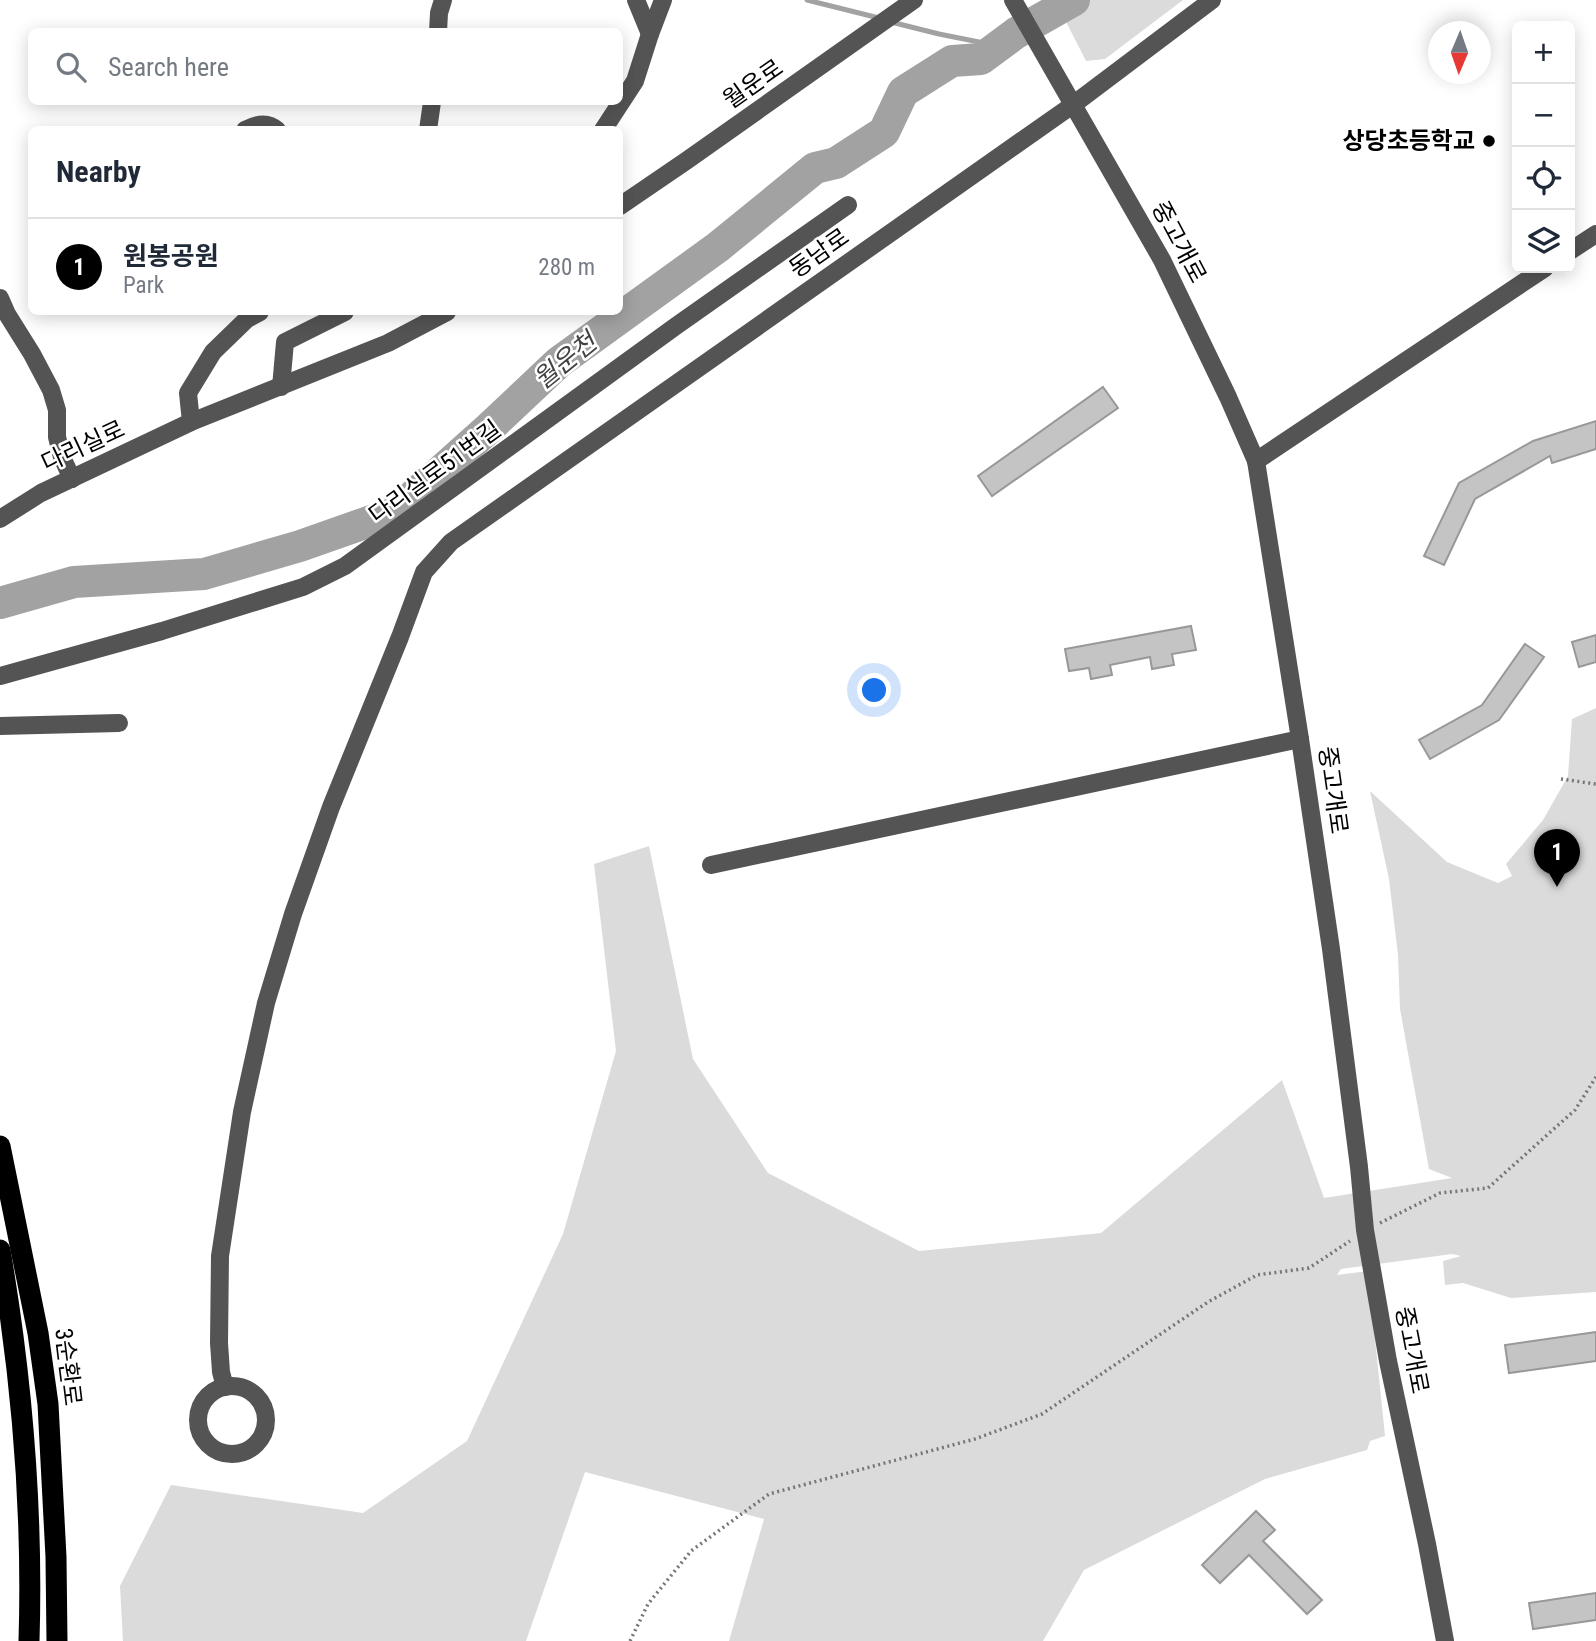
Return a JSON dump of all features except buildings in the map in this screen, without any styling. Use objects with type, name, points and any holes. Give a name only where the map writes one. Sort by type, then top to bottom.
[{"type":"highway","name":"3순환로","points":[[0,1146],[21,1240],[48,1404],[56,1557],[57,1641]]},
{"type":"highway","points":[[0,1250],[20,1398],[28,1483],[29,1641]]},
{"type":"street","points":[[438,28],[443,0]]},
{"type":"street","points":[[636,0],[650,34]]},
{"type":"street","points":[[623,99],[635,81],[663,0]]},
{"type":"street","name":"월운로","points":[[623,204],[914,0]]},
{"type":"street","name":"중고개로","points":[[1013,0],[1162,260],[1256,461],[1331,949],[1365,1230],[1388,1361],[1445,1641]]},
{"type":"street","name":"동남로","points":[[225,1387],[219,1343],[220,1256],[242,1112],[266,1003],[293,914],[331,807],[424,572],[451,542],[1074,104],[1212,0]]},
{"type":"street","points":[[429,126],[432,105]]},
{"type":"street","points":[[606,126],[619,105]]},
{"type":"street","points":[[252,126],[258,123],[273,126]]},
{"type":"street","name":"다리실로51번길","points":[[0,676],[188,623],[303,587],[345,566],[848,205]]},
{"type":"street","points":[[1575,248],[1596,234]]},
{"type":"street","points":[[1256,461],[1538,273]]},
{"type":"street","points":[[0,298],[51,390],[57,410],[57,437],[72,479]]},
{"type":"street","points":[[191,422],[188,393],[213,352],[254,315]]},
{"type":"street","points":[[281,387],[285,342],[339,315]]},
{"type":"street","name":"다리실로","points":[[0,519],[41,493],[191,422],[388,343],[441,315]]},
{"type":"street","points":[[0,726],[119,723]]},
{"type":"street","points":[[711,865],[1300,739]]},
{"type":"path","points":[[1561,779],[1596,784]]},
{"type":"path","points":[[630,1641],[648,1604],[691,1551],[769,1494],[975,1439],[1042,1414],[1208,1301],[1257,1275],[1309,1268],[1365,1230],[1440,1193],[1488,1188],[1574,1110],[1596,1077]]},
{"type":"shaded area","points":[[1055,0],[1183,0],[1105,59],[1086,61]]},
{"type":"shaded area","points":[[1596,708],[1596,1292],[1511,1298],[1463,1283],[1445,1285],[1443,1261],[1461,1256],[1452,1254],[1341,1269],[1337,1275],[1368,1271],[1385,1436],[1370,1441],[1367,1450],[1265,1479],[1084,1570],[1043,1641],[729,1641],[764,1519],[585,1472],[526,1641],[123,1641],[120,1586],[171,1485],[363,1513],[467,1441],[563,1234],[616,1051],[594,864],[649,846],[693,1059],[768,1173],[919,1251],[1101,1233],[1282,1080],[1324,1198],[1452,1178],[1429,1169],[1400,1009],[1398,955],[1389,879],[1370,791],[1447,862],[1498,883],[1512,876],[1506,864],[1543,820],[1568,776],[1572,719]]},
{"type":"waterway","points":[[807,0],[879,18]]},
{"type":"waterway","name":"월운천","points":[[0,603],[74,582],[204,574],[300,546],[394,513],[559,362],[718,247],[815,168],[836,163],[884,132],[903,92],[952,61],[981,59],[1016,33],[1074,0]]},
{"type":"waterway","points":[[891,22],[999,46]]},
{"type":"place","name":"상당초등학교","points":[[1489,141]]},
{"type":"place","name":"원봉공원","points":[[1557,887]]}]
